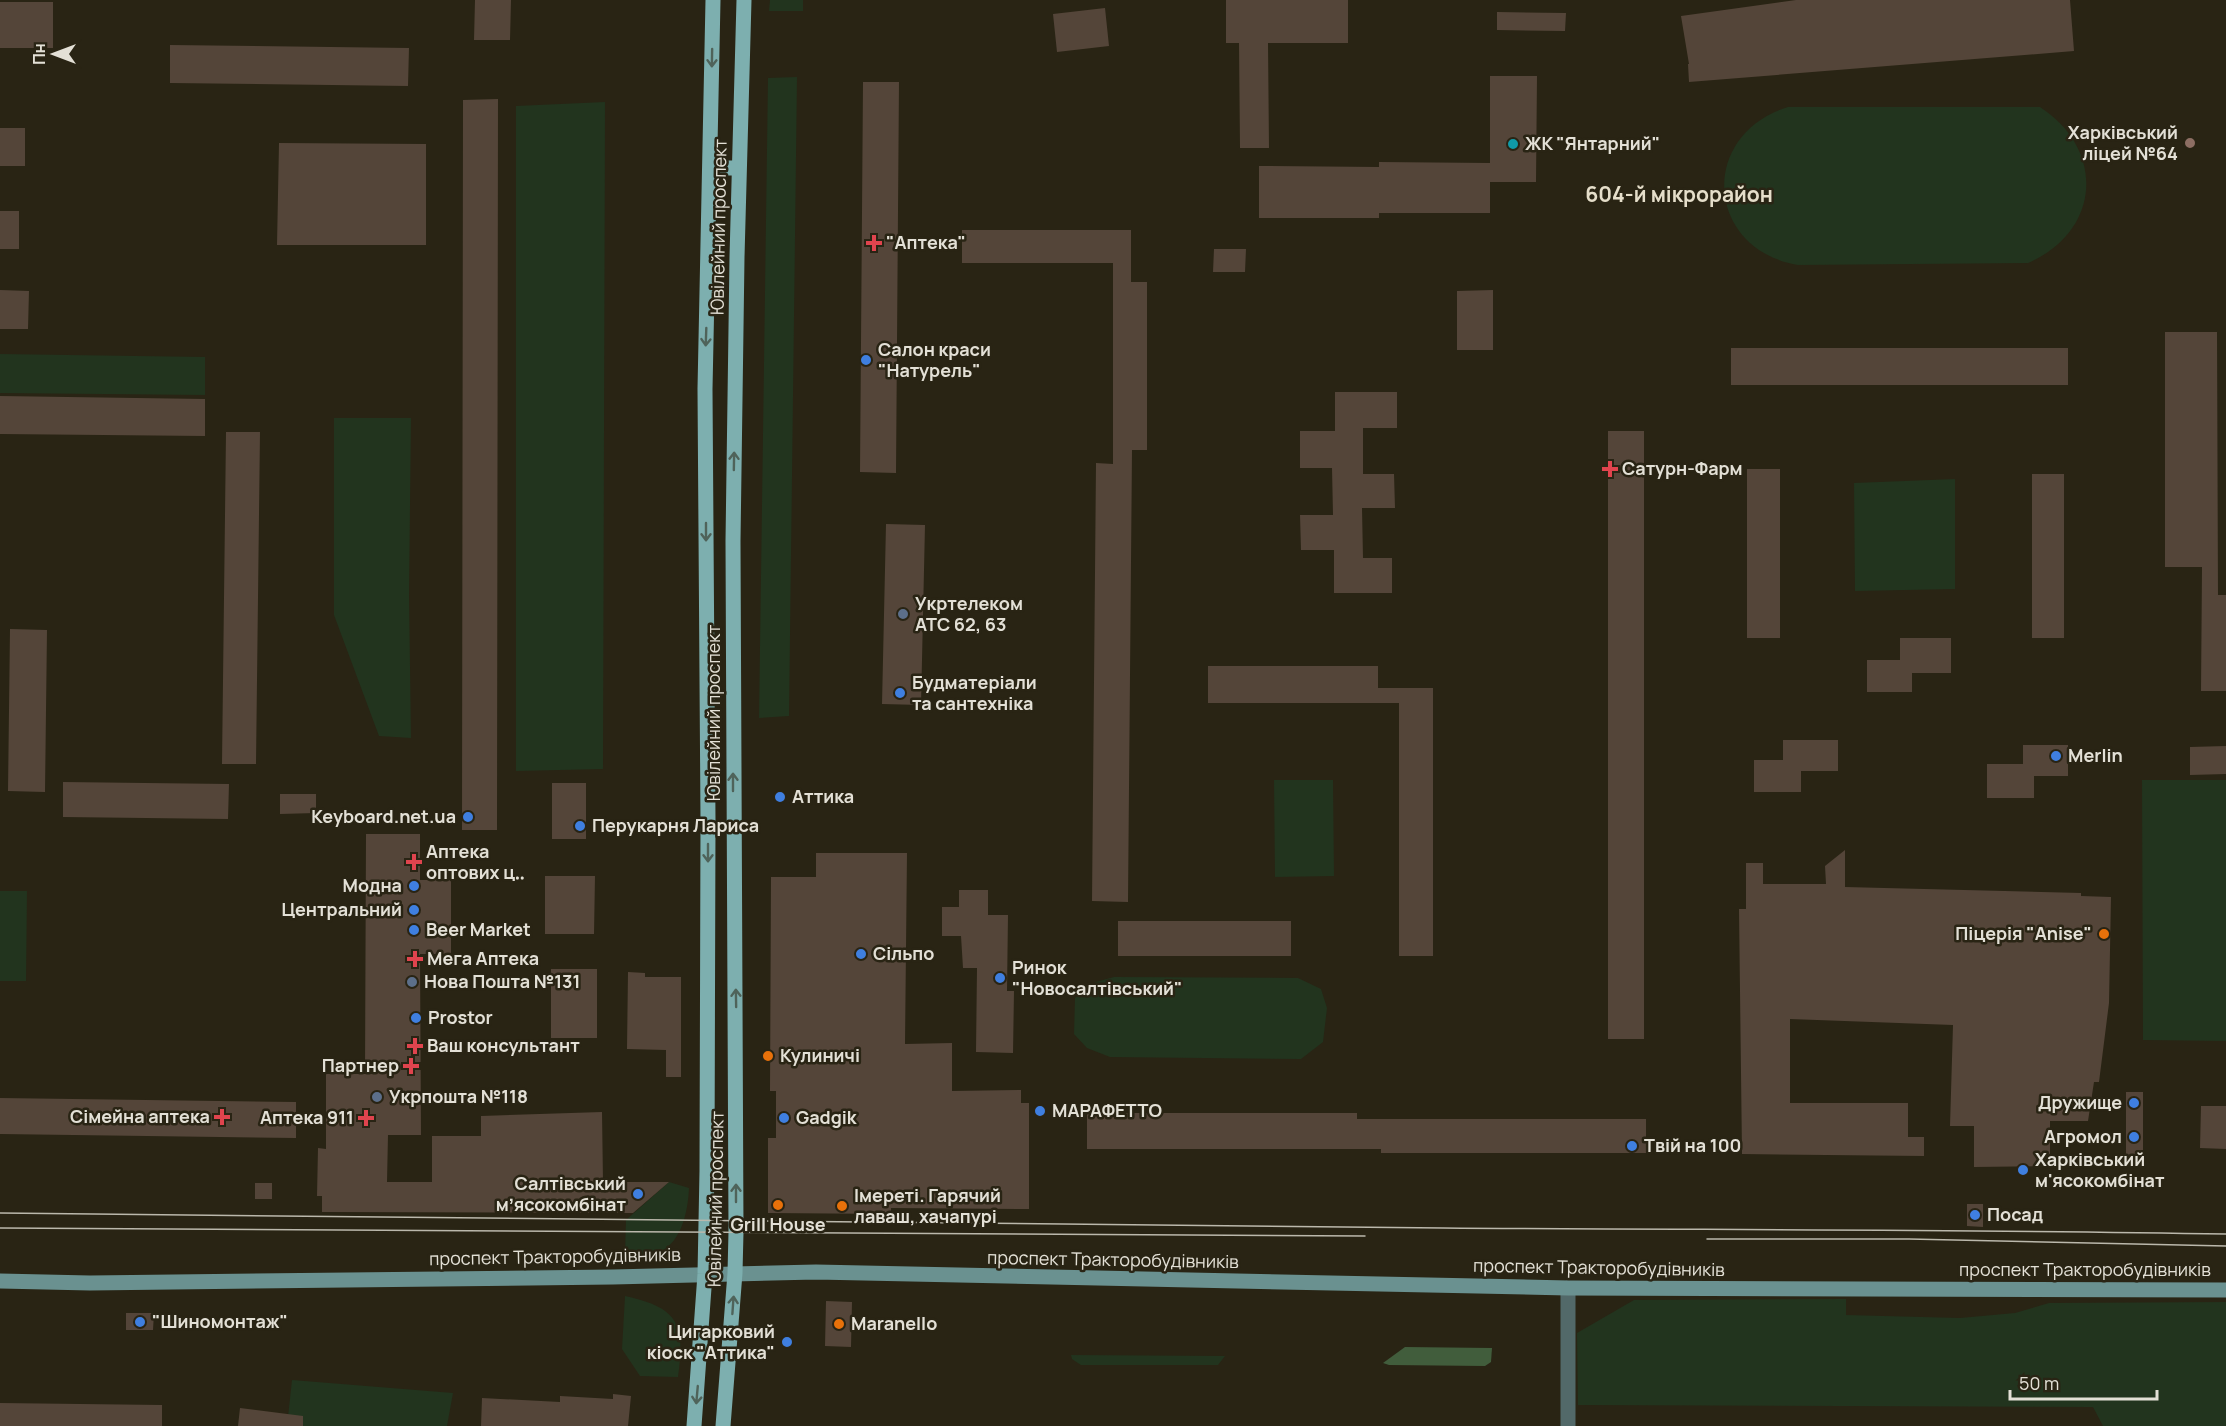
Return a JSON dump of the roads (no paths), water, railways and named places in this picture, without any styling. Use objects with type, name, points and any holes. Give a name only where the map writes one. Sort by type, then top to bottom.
[{"type":"main road","name":"Ювілейний проспект","points":[[694,1426],[705,1274],[708,821],[705,389],[713,0]]},
{"type":"main road","name":"Ювілейний проспект","points":[[723,1426],[735,1273],[737,1108],[733,820],[733,541],[744,0]]},
{"type":"main road","points":[[710,168],[739,168]]},
{"type":"main road","name":"проспект Тракторобудівників","points":[[0,1281],[90,1283],[613,1278],[735,1273],[843,1272],[1568,1288],[2226,1290]]},
{"type":"street","points":[[1568,1288],[1568,1426]]},
{"type":"tram line","points":[[0,1213],[2226,1234]]},
{"type":"tram line","points":[[0,1228],[1365,1236]]},
{"type":"tram line","points":[[1707,1239],[1909,1239],[2226,1246]]},
{"type":"place","name":"Харківський ліцей №64","points":[[2190,143]]},
{"type":"place","name":"ЖК \"Янтарний\"","points":[[1513,144]]},
{"type":"place","name":"\"Аптека\"","points":[[874,243]]},
{"type":"place","name":"Салон краси \"Натурель\"","points":[[866,360]]},
{"type":"place","name":"Сатурн-Фарм","points":[[1610,469]]},
{"type":"place","name":"Укртелеком АТС 62, 63","points":[[903,614]]},
{"type":"place","name":"Будматеріали та сантехніка","points":[[900,693]]},
{"type":"place","name":"Merlin","points":[[2056,756]]},
{"type":"place","name":"Аттика","points":[[780,797]]},
{"type":"place","name":"Keyboard.net.ua","points":[[468,817]]},
{"type":"place","name":"Перукарня Лариса","points":[[580,826]]},
{"type":"place","name":"Аптека оптових ц‥","points":[[414,862]]},
{"type":"place","name":"Модна","points":[[414,886]]},
{"type":"place","name":"Центральний","points":[[414,910]]},
{"type":"place","name":"Beer Market","points":[[414,930]]},
{"type":"place","name":"Піцерія \"Anise\"","points":[[2104,934]]},
{"type":"place","name":"Сільпо","points":[[861,954]]},
{"type":"place","name":"Мега Аптека","points":[[415,959]]},
{"type":"place","name":"Ринок \"Новосалтівський\"","points":[[1000,978]]},
{"type":"place","name":"Нова Пошта №131","points":[[412,982]]},
{"type":"place","name":"Prostor","points":[[416,1018]]},
{"type":"place","name":"Ваш консультант","points":[[415,1046]]},
{"type":"place","name":"Кулиничі","points":[[768,1056]]},
{"type":"place","name":"Партнер","points":[[411,1066]]},
{"type":"place","name":"Укрпошта №118","points":[[377,1097]]},
{"type":"place","name":"Дружище","points":[[2134,1103]]},
{"type":"place","name":"МАРАФЕТТО","points":[[1040,1111]]},
{"type":"place","name":"Сімейна аптека","points":[[222,1117]]},
{"type":"place","name":"Аптека 911","points":[[366,1118]]},
{"type":"place","name":"Gadgik","points":[[784,1118]]},
{"type":"place","name":"Агромол","points":[[2134,1137]]},
{"type":"place","name":"Твій на 100","points":[[1632,1146]]},
{"type":"place","name":"Харківський м'ясокомбінат","points":[[2023,1170]]},
{"type":"place","name":"Салтівський мʼясокомбінат","points":[[638,1194]]},
{"type":"place","name":"Grill House","points":[[778,1205]]},
{"type":"place","name":"Імереті. Гарячий лаваш, хачапурі","points":[[842,1206]]},
{"type":"place","name":"Посад","points":[[1975,1215]]},
{"type":"place","name":"\"Шиномонтаж\"","points":[[140,1322]]},
{"type":"place","name":"Maranello","points":[[839,1324]]},
{"type":"place","name":"Цигарковий кіоск \"Аттика\"","points":[[787,1342]]},
{"type":"district","name":"604-й мікрорайон","points":[[1679,195]]}]
